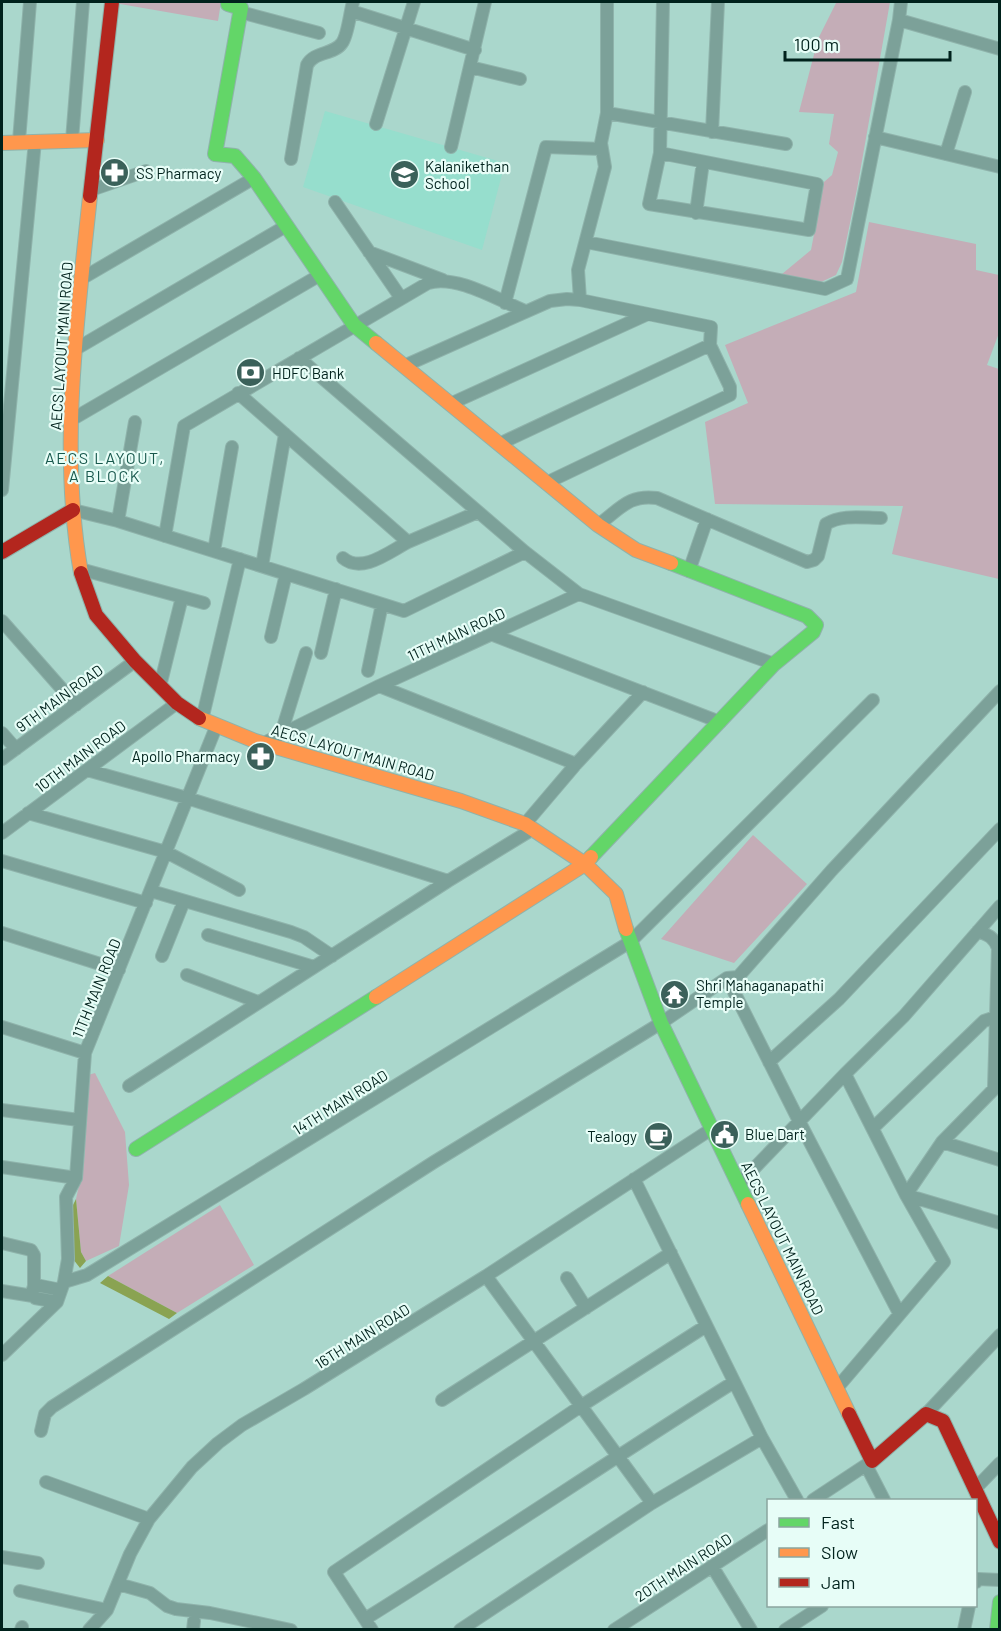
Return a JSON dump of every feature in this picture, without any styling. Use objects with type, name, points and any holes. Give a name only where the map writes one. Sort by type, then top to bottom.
[{"type":"street","points":[[19,141],[30,2]]},
{"type":"street","points":[[72,140],[83,2]]},
{"type":"street","name":"AECS LAYOUT MAIN ROAD","points":[[112,2],[81,279],[70,420],[72,510],[80,569],[96,615],[135,661],[177,703],[202,720],[264,743],[461,801],[529,827],[585,864],[616,894],[630,942],[661,1023],[837,1388],[869,1463]]},
{"type":"street","points":[[136,1149],[585,864],[774,664],[813,632],[816,625],[807,616],[636,550],[598,525],[354,325],[254,178],[235,156],[215,154],[241,8],[228,4],[228,2]]},
{"type":"street","points":[[376,124],[414,2]]},
{"type":"street","points":[[451,147],[485,2]]},
{"type":"street","points":[[580,300],[578,270],[606,167],[601,143],[607,113],[607,2]]},
{"type":"street","points":[[660,153],[818,184],[809,230],[649,204],[660,153],[663,2]]},
{"type":"street","points":[[712,132],[718,2]]},
{"type":"street","points":[[586,242],[825,289],[847,279],[901,2]]},
{"type":"street","points":[[291,159],[307,65],[313,57],[340,45],[352,6],[407,29],[475,50]]},
{"type":"street","points":[[240,12],[320,33]]},
{"type":"street","points":[[899,20],[999,49]]},
{"type":"street","points":[[470,67],[520,79]]},
{"type":"street","points":[[946,154],[964,92]]},
{"type":"street","points":[[607,113],[786,144]]},
{"type":"street","points":[[875,137],[999,167]]},
{"type":"street","points":[[2,143],[97,140]]},
{"type":"street","points":[[2,490],[35,141]]},
{"type":"street","points":[[506,303],[546,147],[602,149]]},
{"type":"street","points":[[696,213],[703,162]]},
{"type":"street","points":[[91,190],[146,171]]},
{"type":"street","points":[[81,279],[254,178]]},
{"type":"street","points":[[335,202],[401,298]]},
{"type":"street","points":[[74,350],[286,226]]},
{"type":"street","points":[[369,252],[444,280],[459,283],[525,311]]},
{"type":"street","points":[[70,420],[320,275]]},
{"type":"street","points":[[165,536],[184,426],[422,285],[444,280]]},
{"type":"street","points":[[404,366],[550,301],[580,300],[711,327],[710,345],[730,387],[728,398],[546,483]]},
{"type":"street","points":[[450,404],[648,314]]},
{"type":"street","points":[[499,444],[710,345]]},
{"type":"street","points":[[299,358],[525,552],[579,594],[774,664]]},
{"type":"street","points":[[238,393],[408,542]]},
{"type":"street","points":[[118,521],[135,422]]},
{"type":"street","points":[[262,566],[285,434]]},
{"type":"street","points":[[214,551],[232,447]]},
{"type":"street","points":[[598,525],[634,498],[644,496],[657,498],[807,562],[818,556],[826,525],[833,520],[881,518]]},
{"type":"street","points":[[2,552],[72,510],[118,521],[404,611],[525,552]]},
{"type":"street","points":[[344,558],[354,565],[364,564],[478,512]]},
{"type":"street","points":[[689,571],[707,519]]},
{"type":"street","points":[[202,720],[240,559]]},
{"type":"street","points":[[80,569],[204,603]]},
{"type":"street","points":[[271,637],[286,574]]},
{"type":"street","points":[[321,653],[336,589]]},
{"type":"street","name":"11TH MAIN ROAD","points":[[264,743],[379,686],[579,594]]},
{"type":"street","points":[[160,686],[182,597]]},
{"type":"street","points":[[368,671],[381,604]]},
{"type":"street","points":[[2,621],[76,705]]},
{"type":"street","points":[[493,634],[720,722]]},
{"type":"street","points":[[281,734],[306,653]]},
{"type":"street","name":"9TH MAIN ROAD","points":[[2,759],[135,661]]},
{"type":"street","points":[[379,686],[576,764]]},
{"type":"street","points":[[41,1431],[45,1414],[52,1407],[184,1320],[434,1161],[661,1023],[727,978],[738,977],[832,870],[999,691]]},
{"type":"street","points":[[129,1086],[529,827],[576,764],[643,692]]},
{"type":"street","name":"14TH MAIN ROAD","points":[[61,1292],[630,942],[873,700]]},
{"type":"street","name":"10TH MAIN ROAD","points":[[2,833],[177,703]]},
{"type":"street","name":"11TH MAIN ROAD","points":[[61,1292],[68,1259],[71,1188],[85,1053],[216,727]]},
{"type":"street","points":[[2,733],[16,749]]},
{"type":"street","points":[[87,770],[187,798],[447,881]]},
{"type":"street","points":[[28,813],[166,852],[239,890]]},
{"type":"street","points":[[769,1062],[839,999],[999,829]]},
{"type":"street","points":[[2,861],[146,903]]},
{"type":"street","points":[[151,891],[291,932],[332,956]]},
{"type":"street","points":[[162,956],[184,901]]},
{"type":"street","points":[[739,1184],[844,1074],[904,1016],[999,906]]},
{"type":"street","points":[[906,1195],[942,1142],[997,1086],[998,948],[995,940],[978,931]]},
{"type":"street","points":[[2,933],[119,970]]},
{"type":"street","points":[[208,935],[314,967]]},
{"type":"street","points":[[188,975],[258,1002]]},
{"type":"street","points":[[727,978],[899,1313]]},
{"type":"street","points":[[873,1128],[984,1021],[996,1017]]},
{"type":"street","points":[[2,1027],[85,1053]]},
{"type":"street","points":[[837,1388],[944,1262],[906,1195],[844,1074]]},
{"type":"street","points":[[2,1110],[79,1120]]},
{"type":"street","name":"16TH MAIN ROAD","points":[[89,1629],[108,1610],[130,1554],[149,1519],[192,1467],[218,1443],[242,1425],[486,1276],[713,1128]]},
{"type":"street","points":[[942,1142],[999,1160]]},
{"type":"street","points":[[2,1167],[71,1188]]},
{"type":"street","points":[[634,1179],[762,1438],[796,1499]]},
{"type":"street","points":[[906,1195],[999,1223]]},
{"type":"street","points":[[2,1243],[31,1250],[34,1255],[33,1291]]},
{"type":"street","points":[[442,1400],[671,1253]]},
{"type":"street","points":[[486,1276],[652,1503]]},
{"type":"street","points":[[567,1278],[586,1308]]},
{"type":"street","points":[[2,1355],[61,1292],[36,1284],[33,1291]]},
{"type":"street","points":[[2,1291],[33,1291]]},
{"type":"street","points":[[706,1326],[581,1406],[334,1572],[368,1624],[437,1574],[617,1455],[734,1382]]},
{"type":"street","points":[[815,1499],[869,1463],[926,1414],[999,1335]]},
{"type":"street","points":[[926,1414],[943,1421],[999,1542]]},
{"type":"street","points":[[460,1629],[652,1503],[762,1438]]},
{"type":"street","points":[[869,1463],[884,1499]]},
{"type":"street","points":[[975,1488],[999,1463]]},
{"type":"street","points":[[46,1482],[149,1519]]},
{"type":"street","name":"20TH MAIN ROAD","points":[[614,1629],[767,1531]]},
{"type":"street","points":[[2,1557],[38,1563]]},
{"type":"street","points":[[712,1566],[751,1629]]},
{"type":"street","points":[[977,1580],[999,1580]]},
{"type":"street","points":[[118,1584],[150,1593],[167,1606],[176,1609],[210,1613],[291,1629]]},
{"type":"street","points":[[20,1591],[108,1610]]},
{"type":"street","points":[[997,1629],[999,1602]]},
{"type":"street","points":[[785,1629],[819,1607]]},
{"type":"street","points":[[964,1629],[969,1607]]},
{"type":"shaded area","points":[[120,2],[221,2],[218,21],[120,4]]},
{"type":"shaded area","points":[[890,2],[842,262],[836,275],[819,283],[782,274],[811,250],[824,182],[832,175],[838,152],[829,144],[834,114],[799,112],[818,39],[836,3]]},
{"type":"shaded area","name":"Kalanikethan School","points":[[325,111],[505,163],[482,250],[303,187]]},
{"type":"shaded area","points":[[869,222],[976,244],[976,270],[999,275],[999,333],[987,365],[999,369],[999,579],[892,554],[903,506],[715,504],[705,422],[748,403],[725,345],[856,292]]},
{"type":"shaded area","points":[[753,835],[807,884],[734,963],[661,939]]},
{"type":"shaded area","points":[[95,1073],[125,1132],[129,1185],[119,1246],[86,1261],[81,1252],[76,1199],[84,1163],[88,1075]]},
{"type":"shaded area","points":[[76,1199],[81,1252],[86,1261],[80,1268],[73,1259],[69,1213]]},
{"type":"shaded area","points":[[220,1205],[254,1265],[177,1313],[108,1276]]},
{"type":"shaded area","points":[[108,1276],[177,1313],[169,1319],[100,1283]]},
{"type":"traffic: fast","points":[[228,2],[228,4],[241,8],[215,154],[235,156],[254,178],[354,325],[376,343]]},
{"type":"traffic: fast","points":[[591,857],[774,664],[813,632],[816,625],[807,616],[671,563]]},
{"type":"traffic: fast","points":[[626,929],[661,1023],[748,1204]]},
{"type":"traffic: fast","points":[[136,1149],[376,997]]},
{"type":"traffic: fast","points":[[997,1630],[1000,1602]]},
{"type":"traffic: slow","points":[[2,143],[97,140]]},
{"type":"traffic: slow","points":[[81,573],[71,479],[72,384],[90,196]]},
{"type":"traffic: slow","points":[[376,343],[598,525],[636,550],[671,563]]},
{"type":"traffic: slow","points":[[199,718],[255,741],[461,801],[525,824],[585,864],[616,894],[626,929]]},
{"type":"traffic: slow","points":[[376,997],[585,864],[591,857]]},
{"type":"traffic: slow","points":[[748,1204],[849,1414]]},
{"type":"traffic: jam","points":[[90,196],[112,2]]},
{"type":"traffic: jam","points":[[2,552],[73,510]]},
{"type":"traffic: jam","points":[[81,573],[96,615],[135,661],[177,703],[199,718]]},
{"type":"traffic: jam","points":[[849,1414],[872,1461],[926,1414],[943,1421],[1000,1542]]},
{"type":"place","name":"SS Pharmacy","points":[[115,173]]},
{"type":"place","name":"Kalanikethan School","points":[[404,175]]},
{"type":"place","name":"HDFC Bank","points":[[251,373]]},
{"type":"place","name":"Apollo Pharmacy","points":[[261,756]]},
{"type":"place","name":"Shri Mahaganapathi Temple","points":[[675,994]]},
{"type":"place","name":"Blue Dart","points":[[724,1134]]},
{"type":"place","name":"Tealogy","points":[[658,1136]]},
{"type":"district","name":"AECS LAYOUT, A BLOCK","points":[[105,466]]}]
